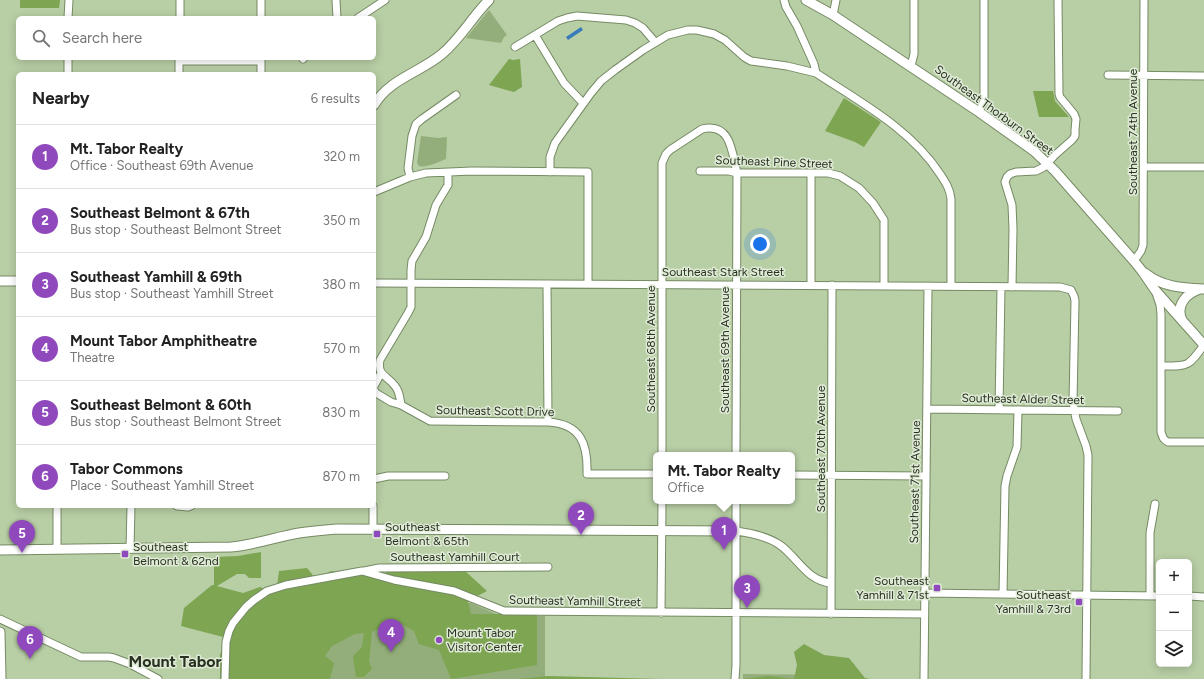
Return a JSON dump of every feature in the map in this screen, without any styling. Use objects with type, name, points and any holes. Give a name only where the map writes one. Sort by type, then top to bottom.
[{"type":"street","points":[[68,0],[68,16]]},
{"type":"street","points":[[180,0],[180,16]]},
{"type":"street","points":[[261,16],[262,0]]},
{"type":"street","points":[[336,0],[337,16]]},
{"type":"street","points":[[361,16],[385,0]]},
{"type":"street","points":[[376,102],[389,88],[432,62],[442,54],[489,0]]},
{"type":"street","points":[[784,0],[814,64],[816,73]]},
{"type":"street","name":"Southeast Thorburn Street","points":[[806,0],[911,66],[979,112],[1048,163],[1134,261],[1155,290],[1204,345]]},
{"type":"street","points":[[832,15],[836,0]]},
{"type":"street","points":[[911,66],[914,54],[914,0]]},
{"type":"street","points":[[979,112],[984,101],[984,0]]},
{"type":"street","points":[[1012,287],[1012,205],[1005,182],[1010,174],[1016,172],[1036,171],[1040,169],[1075,136],[1076,119],[1059,94],[1058,0]]},
{"type":"street","name":"Southeast 74th Avenue","points":[[1134,261],[1143,245],[1144,0]]},
{"type":"street","points":[[515,47],[558,21],[577,16],[626,20],[635,23],[643,28],[655,42]]},
{"type":"street","points":[[550,172],[550,157],[555,143],[583,103],[606,77],[655,42],[668,35],[688,30],[697,30],[714,34],[725,40],[744,57],[751,61],[787,66],[816,73],[875,111],[910,139],[929,158],[946,182],[950,192],[951,286]]},
{"type":"street","points":[[535,35],[564,83],[583,103]]},
{"type":"street","points":[[68,60],[68,72]]},
{"type":"street","points":[[179,72],[179,60],[261,60],[261,72]]},
{"type":"street","points":[[1108,75],[1204,76]]},
{"type":"street","points":[[410,177],[408,168],[412,136],[416,124],[456,95]]},
{"type":"street","name":"Southeast 68th Avenue","points":[[662,452],[662,162],[670,150],[702,129],[713,128],[722,132],[728,139],[732,149],[737,173]]},
{"type":"street","points":[[1144,167],[1204,168]]},
{"type":"street","points":[[376,191],[410,177],[426,173],[472,171],[588,172],[588,284]]},
{"type":"street","name":"Southeast Pine Street","points":[[700,171],[836,174],[845,178],[873,203],[882,217],[884,224],[884,285]]},
{"type":"street","points":[[401,405],[396,386],[381,373],[379,365],[380,360],[408,313],[410,307],[412,261],[426,237],[436,205],[448,185],[448,173]]},
{"type":"street","name":"Southeast 69th Avenue","points":[[736,452],[737,173]]},
{"type":"street","points":[[811,173],[811,285]]},
{"type":"street","points":[[1142,271],[1166,285],[1186,288],[1203,288]]},
{"type":"street","points":[[0,281],[16,281]]},
{"type":"street","name":"Southeast Stark Street","points":[[376,283],[1060,287],[1071,290],[1075,301],[1074,411]]},
{"type":"street","points":[[547,284],[548,422]]},
{"type":"street","name":"Southeast 70th Avenue","points":[[831,614],[832,285]]},
{"type":"street","name":"Southeast 71st Avenue","points":[[924,679],[928,286]]},
{"type":"street","points":[[999,410],[1001,287]]},
{"type":"street","points":[[1183,322],[1180,317],[1182,301],[1189,294],[1203,288]]},
{"type":"street","points":[[1155,290],[1161,314],[1161,432],[1164,439],[1168,442],[1204,442]]},
{"type":"street","points":[[1161,366],[1186,365],[1194,359],[1204,345]]},
{"type":"street","points":[[376,382],[381,373]]},
{"type":"street","name":"Southeast Scott Drive","points":[[376,393],[430,421],[558,422],[565,424],[572,428],[585,445],[587,453],[587,474],[653,474]]},
{"type":"street","name":"Southeast Alder Street","points":[[927,410],[1118,411]]},
{"type":"street","points":[[1003,594],[1005,486],[1017,447],[1018,410]]},
{"type":"street","points":[[1074,411],[1088,455],[1086,679]]},
{"type":"street","points":[[795,475],[926,476]]},
{"type":"street","points":[[376,479],[388,476],[445,476]]},
{"type":"street","points":[[661,613],[662,504]]},
{"type":"street","points":[[735,679],[736,504]]},
{"type":"street","points":[[1150,596],[1150,533],[1155,504]]},
{"type":"street","points":[[57,508],[57,549]]},
{"type":"street","points":[[130,508],[130,549]]},
{"type":"street","points":[[373,508],[373,530]]},
{"type":"street","points":[[0,550],[231,547],[299,533],[337,529],[736,531],[755,534],[772,540],[785,549],[813,577],[821,581],[831,583]]},
{"type":"street","name":"Southeast Yamhill Court","points":[[362,571],[379,568],[548,567]]},
{"type":"street","name":"Southeast Yamhill Street","points":[[224,679],[226,648],[230,627],[238,615],[254,600],[268,592],[286,585],[362,571],[394,580],[454,591],[504,611],[924,614]]},
{"type":"street","points":[[924,593],[1156,596]]},
{"type":"street","points":[[1192,596],[1204,597]]},
{"type":"street","points":[[0,619],[82,657],[114,658],[130,664],[158,679]]},
{"type":"street","points":[[0,632],[1,679]]},
{"type":"green space","points":[[20,0],[60,0],[59,8],[20,8]]},
{"type":"green space","points":[[489,10],[507,35],[501,43],[466,38]]},
{"type":"green space","points":[[509,59],[520,59],[522,87],[514,92],[489,85]]},
{"type":"green space","points":[[1033,91],[1053,91],[1055,101],[1069,117],[1039,117]]},
{"type":"green space","points":[[844,98],[881,122],[864,147],[855,142],[825,131]]},
{"type":"green space","points":[[421,136],[438,138],[447,137],[446,159],[429,165],[419,166],[417,163]]},
{"type":"green space","points":[[261,552],[261,578],[249,578],[245,574],[237,574],[217,586],[243,593],[260,587],[273,592],[277,586],[279,571],[307,568],[316,579],[331,571],[383,577],[392,564],[465,571],[487,591],[468,601],[471,614],[537,614],[537,665],[451,679],[439,650],[419,644],[414,631],[396,621],[372,632],[369,661],[372,669],[364,677],[356,677],[353,656],[362,647],[364,633],[355,634],[332,646],[325,656],[334,663],[330,679],[220,679],[220,654],[227,644],[223,637],[181,626],[184,608],[212,585],[214,585],[214,557],[238,556]]},
{"type":"green space","points":[[463,603],[471,603],[501,616],[545,616],[545,679],[233,679],[237,643]]},
{"type":"green space","points":[[804,644],[824,655],[849,658],[865,678],[870,679],[794,679],[797,665],[794,652]]},
{"type":"green space","points":[[743,674],[855,675],[858,679],[743,679]]},
{"type":"green space","points":[[548,676],[661,679],[519,679]]},
{"type":"green space","points":[[769,676],[794,679],[743,679]]},
{"type":"water","points":[[581,27],[583,30],[568,40],[566,37]]},
{"type":"place","name":"Southeast Belmont & 65th","points":[[377,534]]},
{"type":"place","name":"Southeast Belmont & 67th","points":[[581,535]]},
{"type":"place","name":"Mt. Tabor Realty","points":[[724,550]]},
{"type":"place","name":"Southeast Belmont & 60th","points":[[22,553]]},
{"type":"place","name":"Southeast Belmont & 62nd","points":[[125,554]]},
{"type":"place","name":"Southeast Yamhill & 71st","points":[[937,588]]},
{"type":"place","name":"Southeast Yamhill & 73rd","points":[[1079,602]]},
{"type":"place","name":"Southeast Yamhill & 69th","points":[[747,608]]},
{"type":"place","name":"Mount Tabor Visitor Center","points":[[439,640]]},
{"type":"place","name":"Mount Tabor Amphitheatre","points":[[391,652]]},
{"type":"place","name":"Tabor Commons","points":[[30,659]]},
{"type":"district","name":"Mount Tabor","points":[[175,661]]}]
